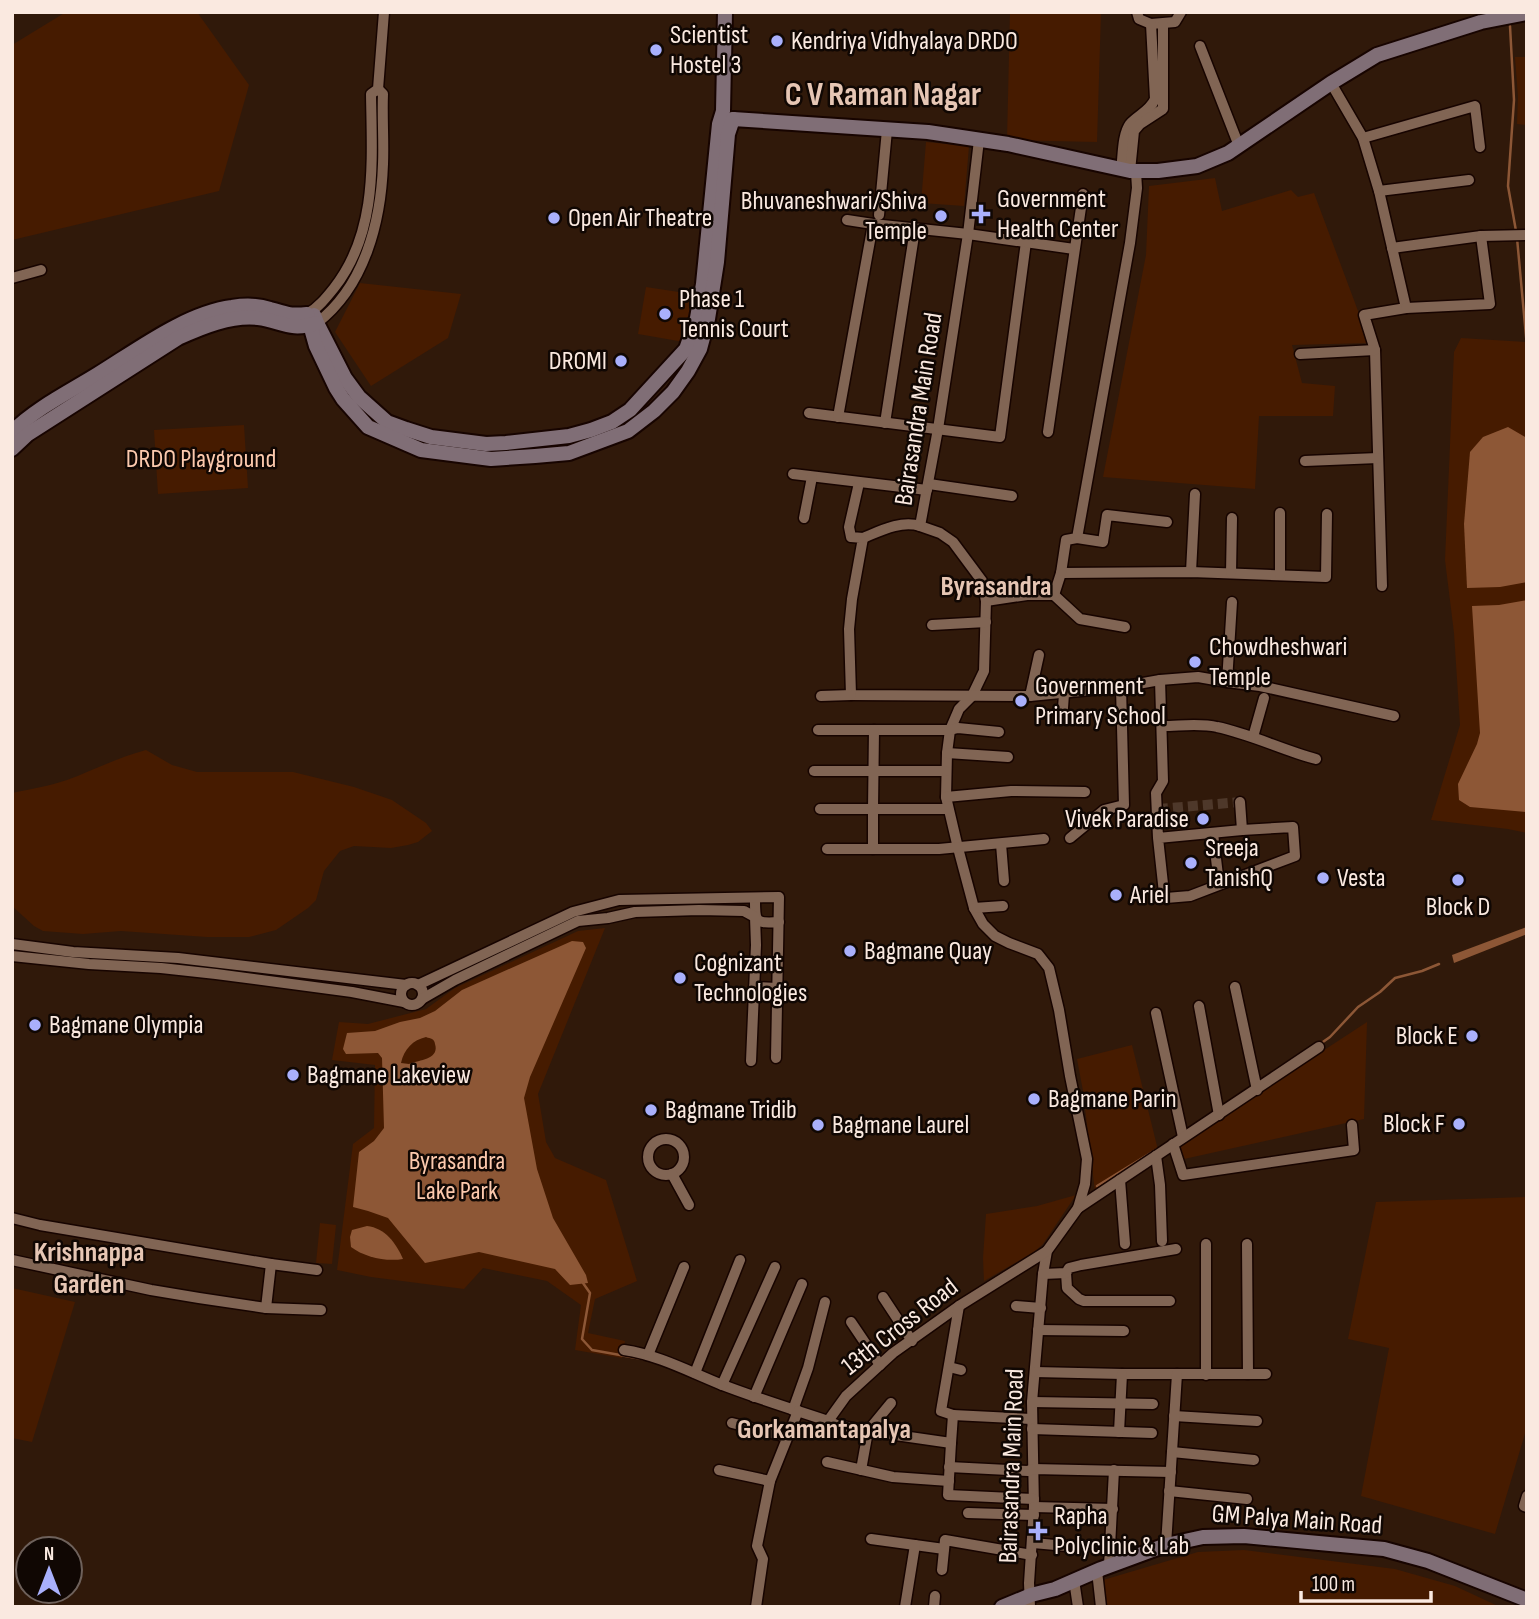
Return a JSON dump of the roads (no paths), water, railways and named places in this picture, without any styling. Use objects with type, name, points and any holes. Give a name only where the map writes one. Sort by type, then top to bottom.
[{"type":"main road","points":[[312,318],[316,346],[343,399],[368,427],[421,450],[491,459],[569,453],[628,431],[673,392],[688,371],[700,349],[708,319],[711,262],[728,134],[725,12]]},
{"type":"main road","points":[[728,115],[928,132],[1008,144],[1129,171],[1158,171],[1197,166],[1228,153],[1377,55],[1481,22],[1527,13]]},
{"type":"main road","points":[[12,432],[58,398],[136,349],[202,315],[231,307],[256,306],[285,315],[312,318]]},
{"type":"main road","points":[[12,449],[28,435],[168,345],[205,326],[257,318],[298,327],[312,318]]},
{"type":"main road","name":"GM Palya Main Road","points":[[1002,1607],[1030,1601],[1074,1580],[1166,1545],[1203,1537],[1244,1536],[1384,1549],[1428,1561],[1527,1600]]},
{"type":"main road","points":[[1102,1569],[1205,1544],[1310,1549],[1405,1561],[1451,1576],[1525,1607]]},
{"type":"street","points":[[312,318],[325,316],[341,298],[367,254],[379,201],[383,164],[371,94],[378,89],[384,12]]},
{"type":"street","points":[[1138,12],[1139,19],[1157,24],[1175,22],[1181,12]]},
{"type":"street","points":[[1077,538],[1130,243],[1137,188],[1129,171],[1125,139],[1129,125],[1152,106],[1154,99],[1157,24]]},
{"type":"street","points":[[1200,46],[1238,146]]},
{"type":"street","points":[[1331,83],[1363,138],[1379,191],[1406,308]]},
{"type":"street","points":[[1363,138],[1475,106],[1480,147]]},
{"type":"street","points":[[838,417],[876,219],[887,130]]},
{"type":"street","name":"Bairasandra Main Road","points":[[979,140],[968,234],[920,526],[940,533],[953,542],[982,581],[986,601],[984,671],[950,730],[946,771],[948,809],[974,908],[983,924],[995,936],[1038,954],[1049,968],[1087,1159],[1085,1184],[1078,1208],[1047,1251],[1043,1273],[1031,1402],[1034,1507],[1030,1601]]},
{"type":"street","points":[[1379,191],[1469,180]]},
{"type":"street","points":[[1048,432],[1083,194]]},
{"type":"street","points":[[848,220],[876,219],[915,229],[1074,249]]},
{"type":"street","points":[[885,423],[915,229]]},
{"type":"street","points":[[1392,248],[1481,236],[1520,235]]},
{"type":"street","points":[[1382,586],[1375,350],[1364,315],[1406,308],[1490,304],[1481,236]]},
{"type":"street","points":[[809,413],[1000,437],[1026,242]]},
{"type":"street","points":[[12,278],[41,270]]},
{"type":"street","points":[[1300,354],[1375,350]]},
{"type":"street","points":[[1305,461],[1378,458]]},
{"type":"street","points":[[793,474],[859,483],[1012,496]]},
{"type":"street","points":[[804,517],[812,477]]},
{"type":"street","points":[[859,483],[849,527],[851,537],[863,538],[896,526],[920,526]]},
{"type":"street","points":[[1191,572],[1195,494]]},
{"type":"street","points":[[1279,575],[1280,513]]},
{"type":"street","points":[[1061,573],[1191,572],[1326,577],[1327,514]]},
{"type":"street","points":[[1054,594],[1061,573],[1066,540],[1077,538],[1102,542],[1107,515],[1167,522]]},
{"type":"street","points":[[1231,573],[1232,518]]},
{"type":"street","points":[[851,695],[849,629],[863,538]]},
{"type":"street","points":[[986,601],[1054,594],[1080,620],[1125,627]]},
{"type":"street","points":[[1227,682],[1232,602]]},
{"type":"street","points":[[932,625],[986,622]]},
{"type":"street","points":[[1030,696],[1039,655]]},
{"type":"street","points":[[821,696],[1030,696],[1198,677],[1260,686],[1394,716]]},
{"type":"street","points":[[1160,680],[1163,781],[1156,793],[1161,826],[1164,893],[1167,898],[1191,896],[1295,856],[1293,827],[1213,832],[1161,826]]},
{"type":"street","points":[[1070,838],[1104,810],[1124,805],[1121,687]]},
{"type":"street","points":[[1063,708],[1064,694]]},
{"type":"street","points":[[1253,737],[1264,698]]},
{"type":"street","points":[[1163,726],[1215,726],[1316,759]]},
{"type":"street","points":[[818,730],[958,728],[999,732]]},
{"type":"street","points":[[873,849],[874,730]]},
{"type":"street","points":[[947,753],[1008,757]]},
{"type":"street","points":[[814,771],[946,771]]},
{"type":"street","points":[[946,797],[1011,791],[1085,792]]},
{"type":"street","points":[[1240,802],[1242,830]]},
{"type":"street","points":[[820,809],[948,809]]},
{"type":"street","points":[[1213,832],[1219,884]]},
{"type":"street","points":[[827,849],[958,848],[1044,839]]},
{"type":"street","points":[[1001,844],[1004,881]]},
{"type":"street","points":[[418,985],[573,912],[619,900],[779,897],[776,1058]]},
{"type":"street","points":[[751,1061],[756,945],[755,898]]},
{"type":"street","points":[[974,908],[1003,906]]},
{"type":"street","points":[[12,956],[161,968],[352,992],[414,1006],[455,980],[578,921],[635,912],[699,909],[744,911],[765,923],[779,922]]},
{"type":"street","points":[[12,944],[73,952],[178,958],[405,985],[412,983],[423,990],[422,999]]},
{"type":"street","points":[[404,1002],[401,999],[401,991],[405,985]]},
{"type":"street","points":[[754,987],[777,988]]},
{"type":"street","points":[[1235,987],[1257,1090]]},
{"type":"street","points":[[1199,1006],[1219,1115]]},
{"type":"street","points":[[1156,1013],[1183,1137]]},
{"type":"street","points":[[1078,1208],[1319,1047]]},
{"type":"street","points":[[1173,1144],[1183,1175],[1354,1150],[1352,1125]]},
{"type":"street","points":[[1156,1156],[1160,1185],[1161,1241]]},
{"type":"street","points":[[673,1174],[689,1205]]},
{"type":"street","points":[[1120,1180],[1125,1244]]},
{"type":"street","points":[[12,1218],[317,1270]]},
{"type":"street","points":[[1206,1244],[1206,1375]]},
{"type":"street","points":[[1247,1244],[1248,1374]]},
{"type":"street","points":[[1170,1301],[1084,1301],[1067,1288],[1066,1273],[1069,1269],[1081,1265],[1176,1249]]},
{"type":"street","name":"13th Cross Road","points":[[828,1420],[846,1396],[893,1353],[960,1306],[1047,1251]]},
{"type":"street","points":[[12,1260],[151,1290],[266,1308],[321,1310]]},
{"type":"street","points":[[695,1373],[740,1261]]},
{"type":"street","points":[[266,1308],[271,1264]]},
{"type":"street","points":[[648,1355],[684,1267]]},
{"type":"street","points":[[722,1385],[775,1267]]},
{"type":"street","points":[[1043,1273],[1066,1273]]},
{"type":"street","points":[[754,1397],[802,1284]]},
{"type":"street","points":[[883,1297],[912,1341]]},
{"type":"street","points":[[756,1607],[763,1559],[757,1546],[770,1481],[788,1437],[825,1302]]},
{"type":"street","points":[[960,1306],[941,1411],[953,1415],[1031,1424],[1152,1433]]},
{"type":"street","points":[[1016,1306],[1041,1308]]},
{"type":"street","points":[[851,1322],[880,1365]]},
{"type":"street","points":[[1038,1330],[1124,1331]]},
{"type":"street","points":[[624,1350],[670,1362],[722,1385],[838,1425],[951,1443]]},
{"type":"street","points":[[949,1367],[961,1370]]},
{"type":"street","points":[[1035,1372],[1266,1374]]},
{"type":"street","points":[[1119,1432],[1122,1374]]},
{"type":"street","points":[[1166,1545],[1177,1374]]},
{"type":"street","points":[[1031,1402],[1153,1404]]},
{"type":"street","points":[[861,1470],[868,1431],[891,1403]]},
{"type":"street","points":[[953,1415],[948,1495],[1034,1507],[1113,1509]]},
{"type":"street","points":[[1174,1416],[1257,1421]]},
{"type":"street","points":[[732,1423],[788,1437]]},
{"type":"street","points":[[1172,1452],[1254,1460]]},
{"type":"street","points":[[827,1462],[893,1477],[948,1480]]},
{"type":"street","points":[[949,1467],[1028,1471],[1171,1472]]},
{"type":"street","points":[[719,1470],[770,1481]]},
{"type":"street","points":[[1101,1607],[1102,1569],[1113,1509],[1114,1470]]},
{"type":"street","points":[[1169,1491],[1247,1499]]},
{"type":"street","points":[[1527,1496],[1524,1506],[1527,1507]]},
{"type":"street","points":[[968,1513],[1034,1507]]},
{"type":"street","points":[[871,1539],[944,1549]]},
{"type":"street","points":[[942,1570],[945,1540],[1032,1555]]},
{"type":"street","points":[[1032,1543],[1078,1546]]},
{"type":"street","points":[[905,1607],[915,1545]]},
{"type":"street","points":[[1074,1580],[1078,1607]]},
{"type":"waterway","points":[[1510,26],[1514,100],[1508,186],[1516,231]]},
{"type":"waterway","points":[[1517,238],[1527,347]]},
{"type":"waterway","points":[[1320,1044],[1358,1007],[1395,978],[1439,964]]},
{"type":"waterway","points":[[1097,1186],[1157,1149]]},
{"type":"waterway","points":[[583,1283],[590,1293],[582,1339],[592,1350],[648,1360]]},
{"type":"tunnel","points":[[1158,809],[1240,802]]},
{"type":"place","name":"Kendriya Vidhyalaya DRDO","points":[[777,41]]},
{"type":"place","name":"Scientist Hostel 3","points":[[656,50]]},
{"type":"place","name":"Government Health Center","points":[[981,214]]},
{"type":"place","name":"Bhuvaneshwari/Shiva Temple","points":[[941,216]]},
{"type":"place","name":"Open Air Theatre","points":[[554,218]]},
{"type":"place","name":"Phase 1 Tennis Court","points":[[665,314]]},
{"type":"place","name":"DROMI","points":[[621,361]]},
{"type":"place","name":"Chowdheshwari Temple","points":[[1195,662]]},
{"type":"place","name":"Government Primary School","points":[[1021,701]]},
{"type":"place","name":"Vivek Paradise","points":[[1203,819]]},
{"type":"place","name":"Sreeja TanishQ","points":[[1191,863]]},
{"type":"place","name":"Vesta","points":[[1323,878]]},
{"type":"place","name":"Block D","points":[[1458,880]]},
{"type":"place","name":"Ariel","points":[[1116,895]]},
{"type":"place","name":"Bagmane Quay","points":[[850,951]]},
{"type":"place","name":"Cognizant Technologies","points":[[680,978]]},
{"type":"place","name":"Bagmane Olympia","points":[[35,1025]]},
{"type":"place","name":"Block E","points":[[1472,1036]]},
{"type":"place","name":"Bagmane Lakeview","points":[[293,1075]]},
{"type":"place","name":"Bagmane Parin","points":[[1034,1099]]},
{"type":"place","name":"Bagmane Tridib","points":[[651,1110]]},
{"type":"place","name":"Block F","points":[[1459,1124]]},
{"type":"place","name":"Bagmane Laurel","points":[[818,1125]]},
{"type":"place","name":"Rapha Polyclinic & Lab","points":[[1038,1531]]},
{"type":"district","name":"C V Raman Nagar","points":[[883,95]]},
{"type":"district","name":"Byrasandra","points":[[996,586]]},
{"type":"district","name":"Krishnappa Garden","points":[[89,1268]]},
{"type":"district","name":"Gorkamantapalya","points":[[824,1429]]},
{"type":"park label","name":"DRDO Playground","points":[[201,459]]},
{"type":"park label","name":"Byrasandra Lake Park","points":[[457,1176]]}]
